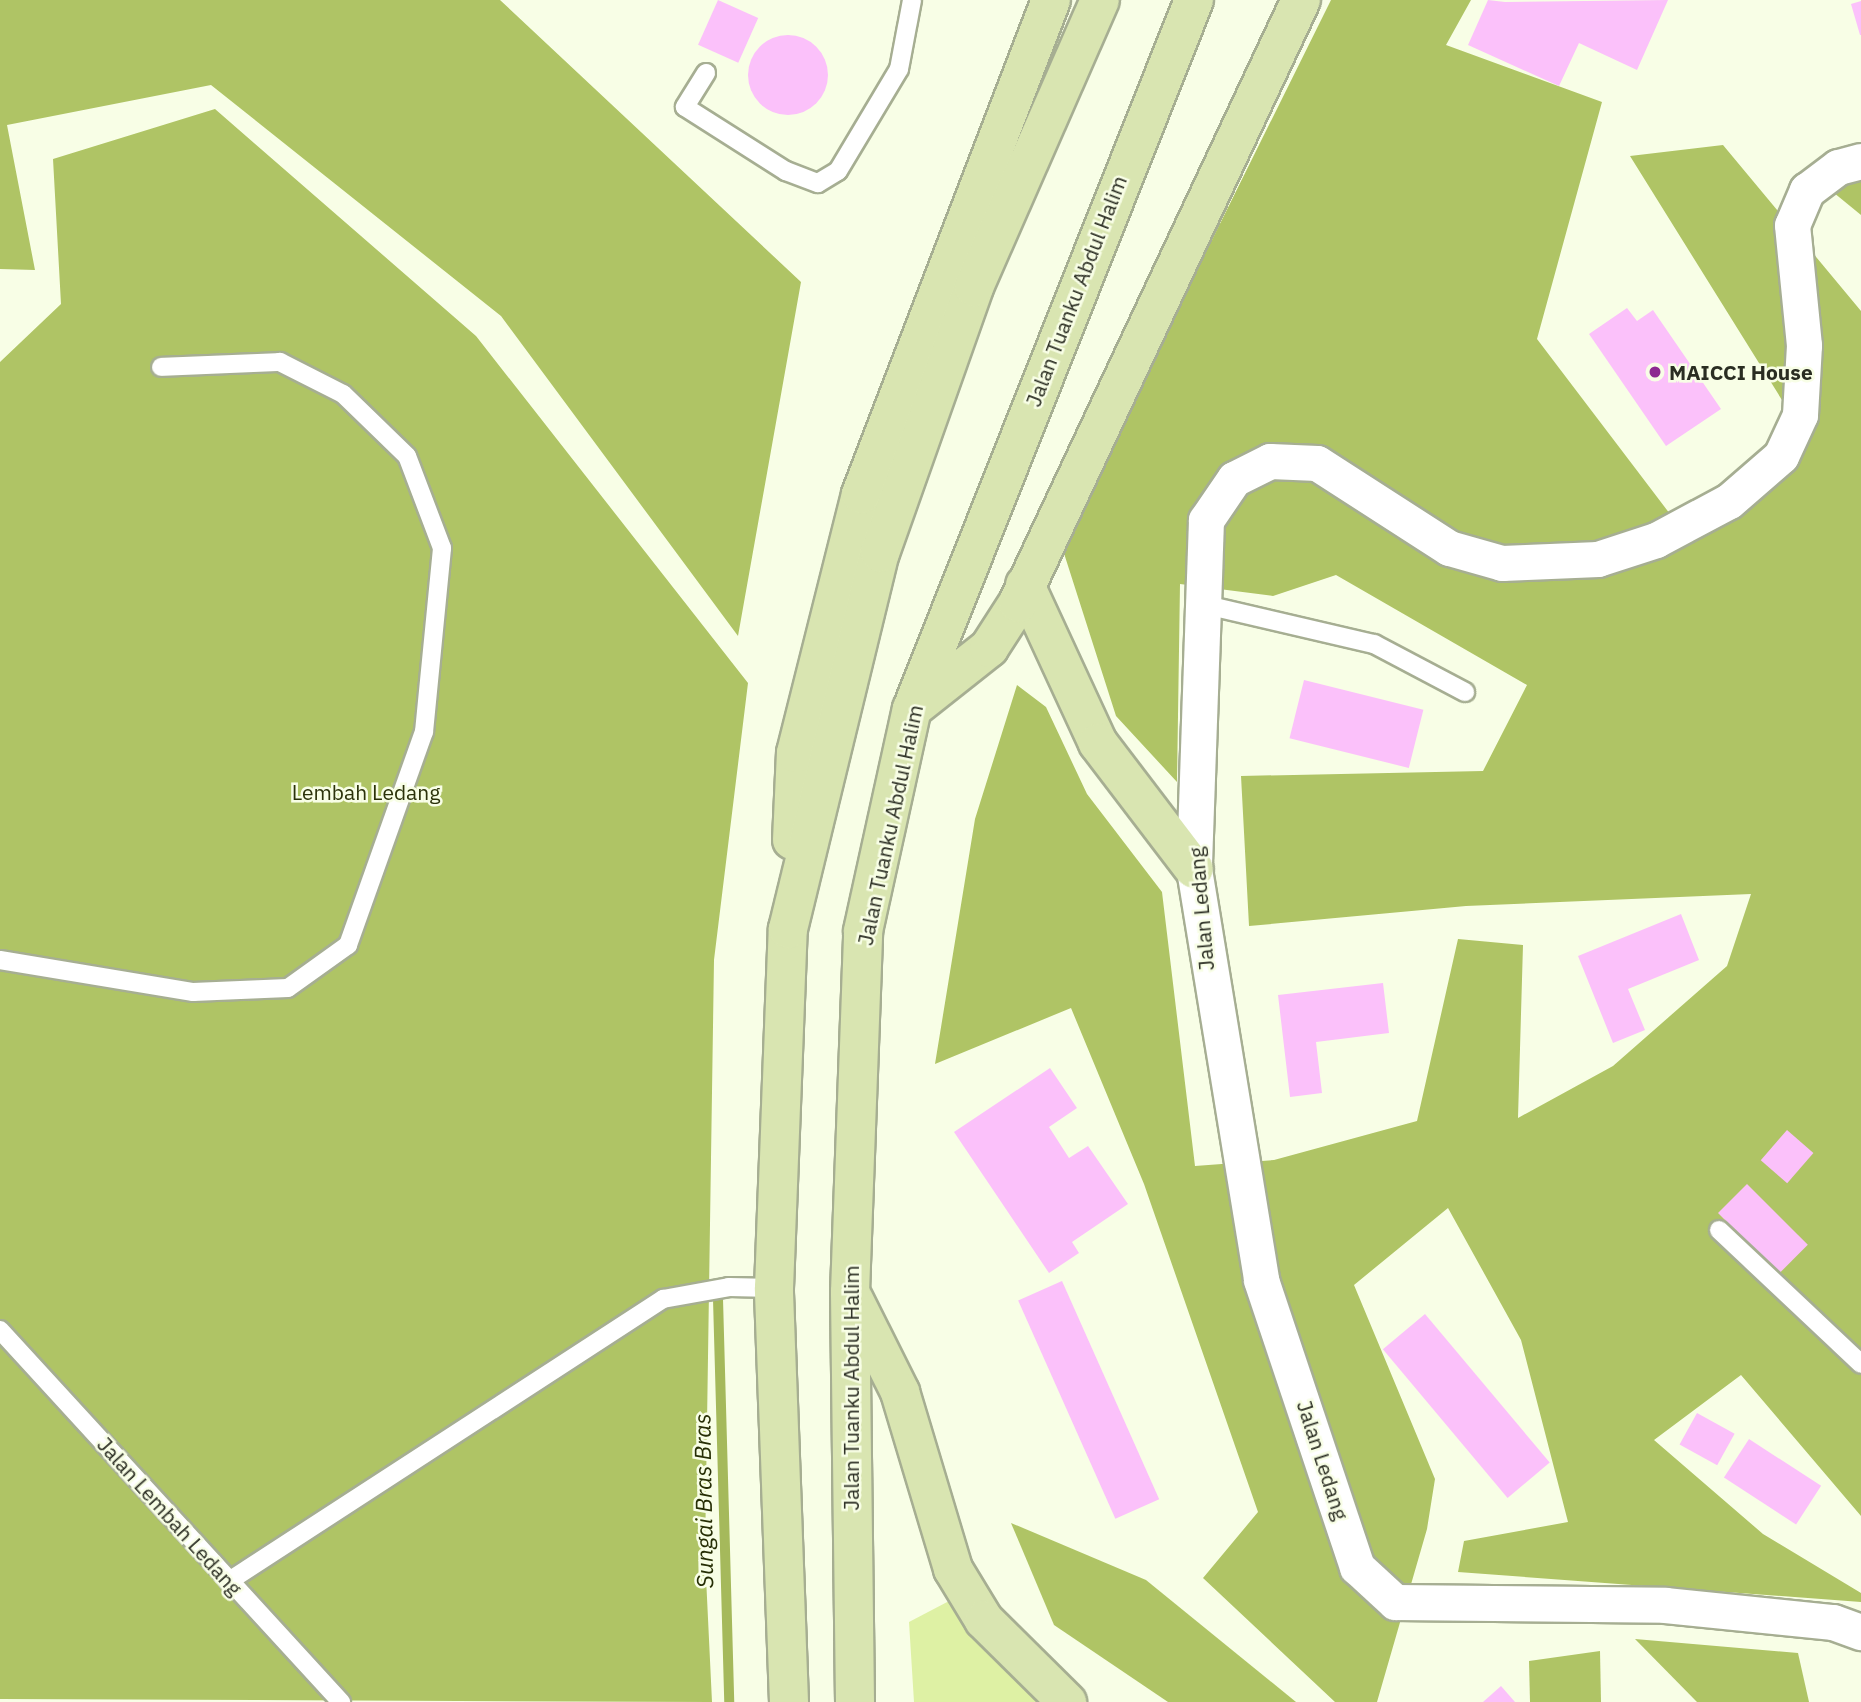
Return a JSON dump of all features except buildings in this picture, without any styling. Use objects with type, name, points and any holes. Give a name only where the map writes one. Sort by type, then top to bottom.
[{"type":"main road","points":[[789,1702],[774,1288],[796,753],[861,494],[1052,0]]},
{"type":"main road","points":[[788,929],[880,554],[974,287],[1100,0]]},
{"type":"main road","name":"Jalan Tuanku Abdul Halim","points":[[855,1702],[850,1292],[863,932],[912,709],[1158,80],[1194,0]]},
{"type":"main road","points":[[1158,80],[1221,0]]},
{"type":"main road","points":[[912,709],[989,648],[1025,585],[1069,502],[1301,0]]},
{"type":"main road","points":[[1025,585],[1098,743],[1194,869]]},
{"type":"main road","points":[[850,1292],[900,1392],[953,1569],[984,1620],[1067,1702]]},
{"type":"street","name":"Jalan Ledang","points":[[1861,160],[1838,167],[1807,190],[1792,225],[1804,345],[1800,415],[1781,456],[1729,502],[1656,540],[1598,559],[1502,563],[1449,548],[1317,463],[1270,461],[1234,479],[1206,520],[1194,869],[1261,1280],[1357,1567],[1395,1602],[1665,1605],[1833,1622],[1861,1632]]},
{"type":"lane","points":[[706,73],[685,107],[786,171],[818,183],[838,171],[899,69],[912,0]]},
{"type":"lane","points":[[0,960],[193,992],[288,988],[348,945],[424,732],[442,548],[407,456],[343,394],[280,362],[161,368]]},
{"type":"lane","points":[[1202,604],[1374,644],[1465,692]]},
{"type":"lane","points":[[1719,1230],[1861,1364]]},
{"type":"lane","points":[[229,1581],[663,1299],[729,1287],[774,1288]]},
{"type":"lane","name":"Jalan Lembah Ledang","points":[[0,1330],[341,1702]]},
{"type":"green space","points":[[0,0],[500,0],[801,282],[738,636],[501,316],[211,85],[7,125],[35,270],[0,269]]},
{"type":"green space","points":[[1331,0],[1471,0],[1446,45],[1602,102],[1537,339],[1689,539],[1805,437],[1630,156],[1723,145],[1861,311],[1861,1516],[1741,1375],[1654,1440],[1763,1534],[1861,1593],[1861,1602],[1458,1572],[1464,1541],[1568,1522],[1521,1340],[1448,1208],[1354,1285],[1435,1479],[1427,1529],[1377,1702],[1335,1702],[1203,1578],[1258,1512],[1144,1184],[1071,1008],[935,1064],[975,819],[1017,685],[1046,707],[1087,794],[1162,892],[1195,1166],[1274,1160],[1417,1121],[1458,939],[1523,945],[1518,1118],[1613,1066],[1727,966],[1751,894],[1466,906],[1249,926],[1241,776],[1483,771],[1527,685],[1336,575],[1273,596],[1180,584],[1177,782],[1116,716],[1061,544]]},
{"type":"green space","name":"Lembah Ledang","points":[[215,109],[476,336],[748,683],[714,960],[705,1556],[712,1702],[0,1699],[0,362],[61,304],[53,159]]},
{"type":"green space","points":[[1861,175],[1861,215],[1828,188]]},
{"type":"green space","points":[[1011,1523],[1146,1580],[1296,1702],[1168,1702],[1054,1625]]},
{"type":"green space","points":[[951,1600],[1039,1702],[914,1702],[909,1622]]},
{"type":"green space","points":[[1635,1639],[1798,1653],[1809,1702],[1697,1702]]},
{"type":"green space","points":[[1600,1651],[1601,1702],[1530,1702],[1529,1661]]},
{"type":"waterway","name":"Sungai Bras Bras","points":[[718,1299],[729,1702]]},
{"type":"place","name":"MAICCI House","points":[[1655,372]]}]
